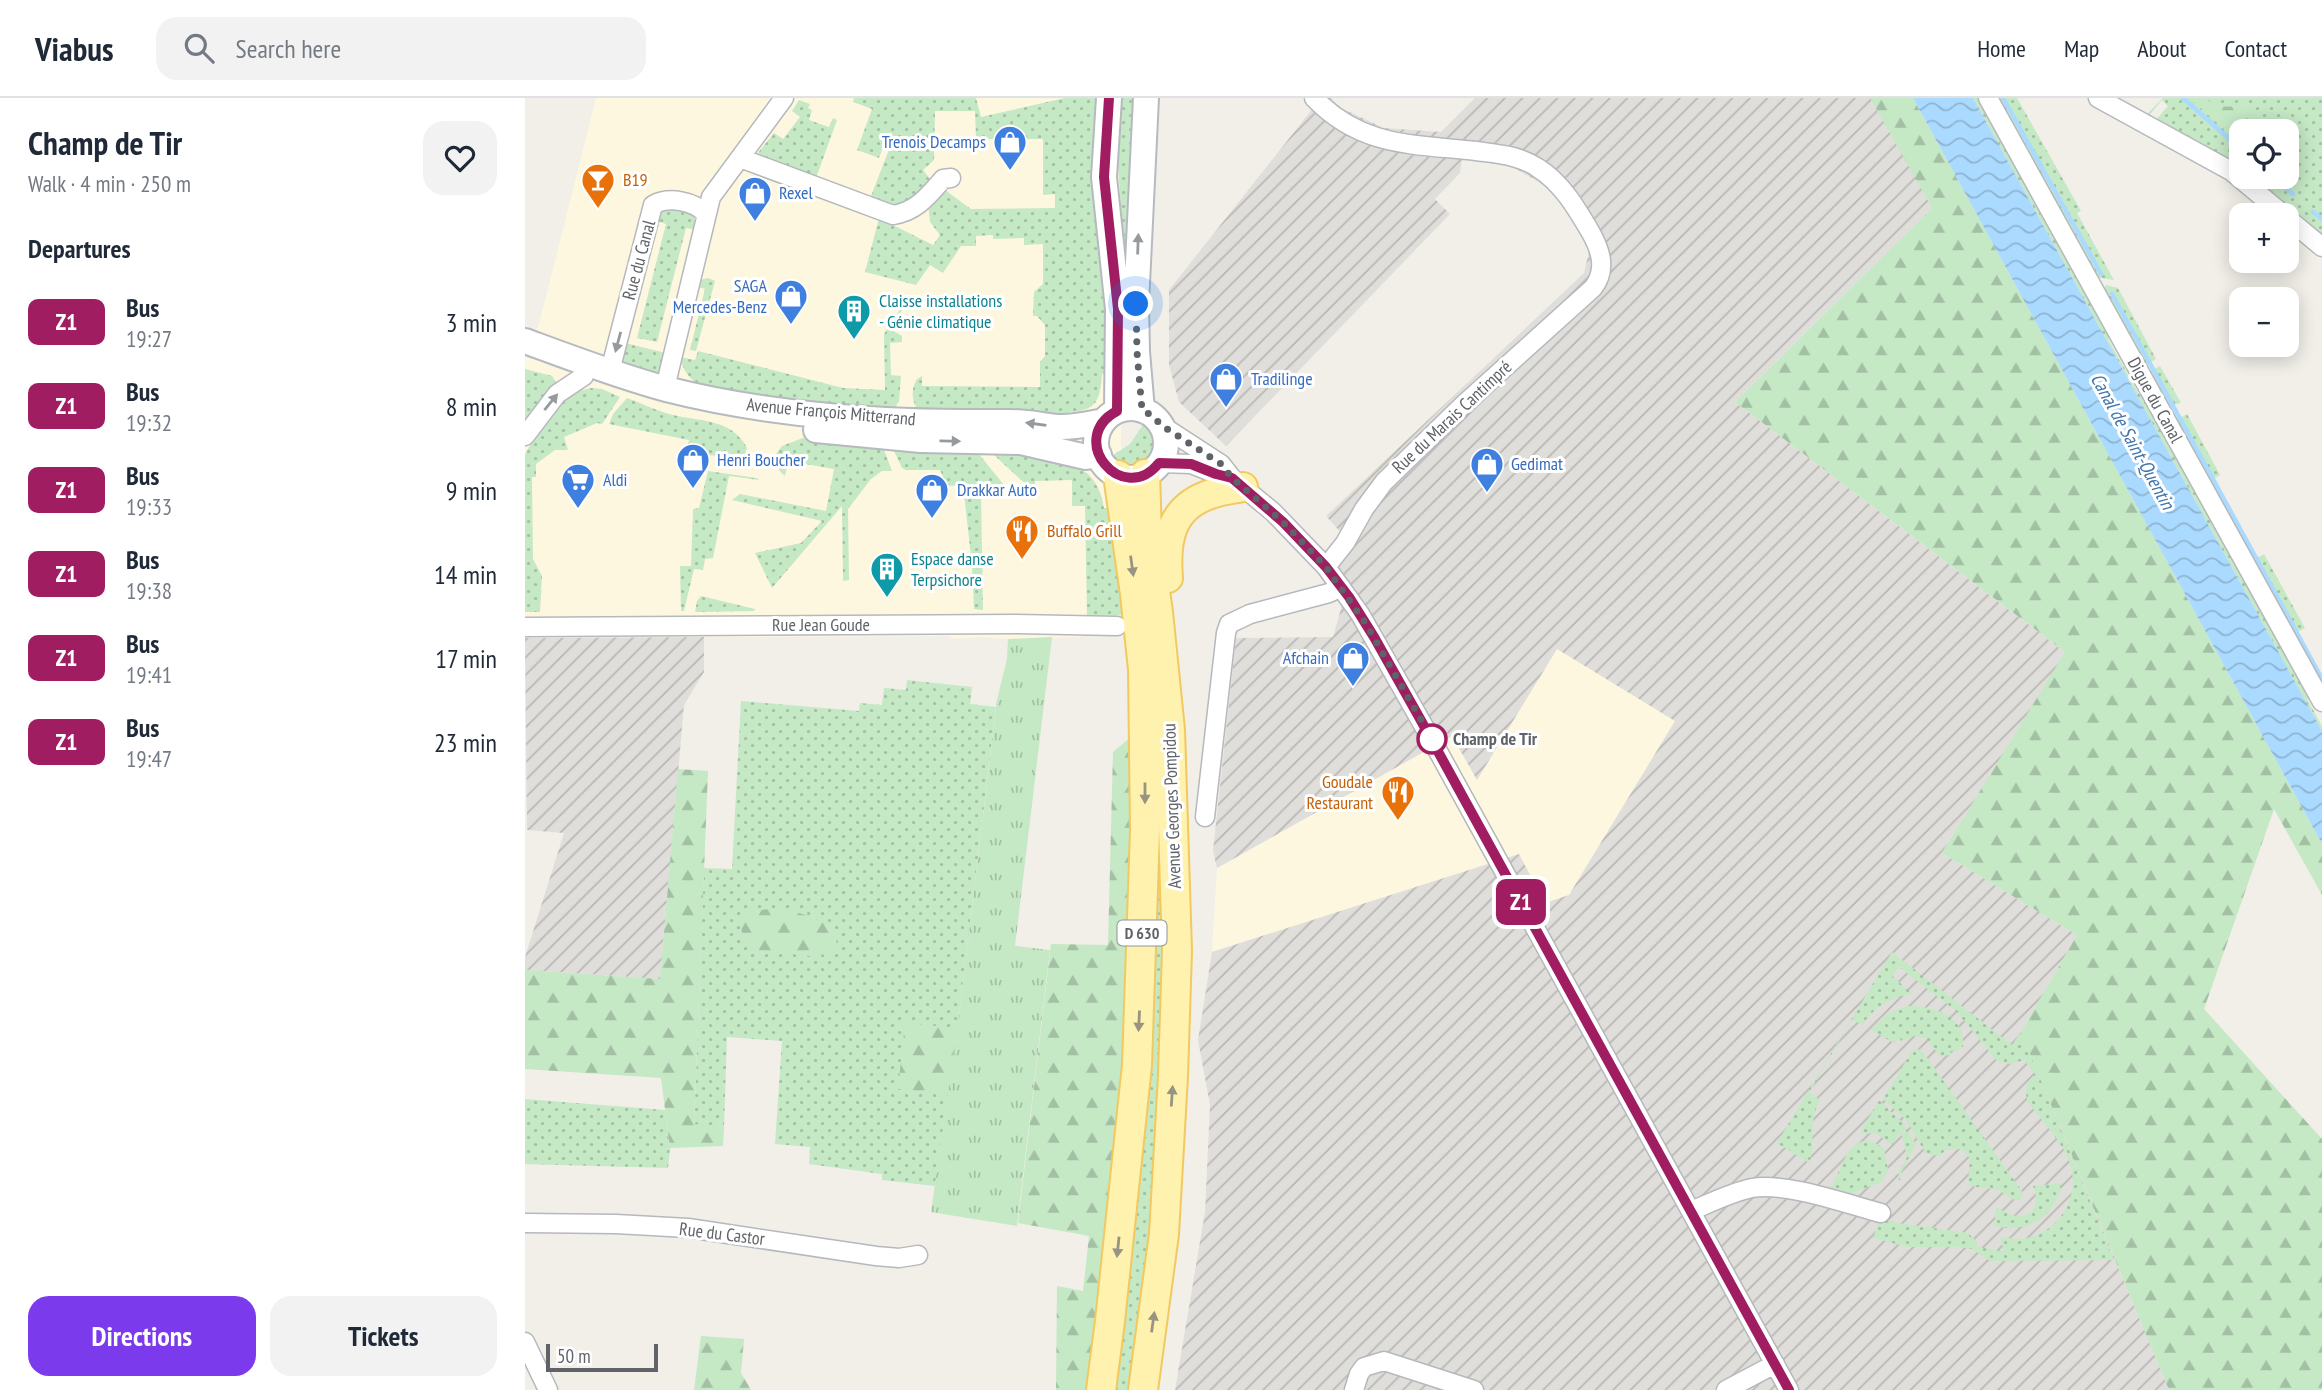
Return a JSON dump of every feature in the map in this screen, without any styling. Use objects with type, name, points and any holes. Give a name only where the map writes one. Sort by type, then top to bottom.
[{"type":"main road","points":[[1109,98],[1104,177],[1118,309],[1110,416],[1097,437],[1130,467],[1165,444],[1152,418],[1137,352],[1136,304],[1146,98]]},
{"type":"main road","name":"Avenue François Mitterrand","points":[[525,341],[664,388],[744,405],[834,416],[925,421],[1027,422],[1057,427],[1077,426],[1110,416]]},
{"type":"main road","name":"Avenue François Mitterrand","points":[[525,356],[671,406],[727,417],[882,438],[1021,442],[1130,467]]},
{"type":"main road","points":[[1110,416],[1130,408],[1152,418]]},
{"type":"main road","name":"Avenue Georges Pompidou","points":[[1130,467],[1146,527],[1165,665],[1172,768],[1178,951],[1164,1234],[1143,1390]]},
{"type":"main road","name":"Avenue Georges Pompidou","points":[[1101,1390],[1137,1065],[1145,830],[1145,695],[1130,467]]},
{"type":"main road","points":[[1172,768],[1179,731],[1167,564],[1168,539],[1178,519],[1195,501],[1238,482]]},
{"type":"street","points":[[664,388],[711,197],[784,98]]},
{"type":"street","name":"Rue du Marais Cantimpré","points":[[1314,98],[1329,114],[1344,124],[1378,139],[1503,154],[1537,167],[1563,190],[1594,237],[1602,258],[1602,270],[1597,283],[1588,293],[1463,405],[1384,482],[1364,509],[1345,543],[1326,567]]},
{"type":"street","name":"Digue du Canal","points":[[1988,98],[2322,702]]},
{"type":"street","points":[[2098,98],[2222,166],[2268,203]]},
{"type":"street","points":[[740,158],[893,215],[919,206],[943,179],[951,178]]},
{"type":"street","name":"Rue du Canal","points":[[610,371],[653,205],[673,200],[692,204],[706,214]]},
{"type":"street","points":[[2299,228],[2322,247]]},
{"type":"street","points":[[525,436],[558,394],[584,376]]},
{"type":"street","points":[[1152,418],[1221,464],[1283,522],[1326,567],[1370,630],[1789,1390]]},
{"type":"street","points":[[1130,467],[1191,464],[1238,482]]},
{"type":"street","points":[[1205,817],[1229,624],[1250,614],[1329,593],[1341,587]]},
{"type":"street","name":"Rue Jean Goude","points":[[525,626],[1117,626]]},
{"type":"street","points":[[1691,1211],[1748,1189],[1766,1186],[1797,1191],[1881,1213]]},
{"type":"street","name":"Rue du Castor","points":[[525,1223],[688,1228],[876,1256],[899,1258],[918,1255]]},
{"type":"street","points":[[525,1342],[548,1390]]},
{"type":"street","points":[[1354,1390],[1364,1367],[1384,1361],[1474,1390]]},
{"type":"street","points":[[1726,1390],[1775,1363]]},
{"type":"shaded area","points":[[596,98],[1122,98],[1119,234],[1121,442],[1129,615],[1087,616],[1081,637],[525,638],[525,331],[538,328]]},
{"type":"shaded area","points":[[1321,98],[1331,98],[1341,108],[1384,128],[1441,132],[1475,98],[1875,98],[1932,208],[1735,402],[2066,653],[1942,853],[2077,935],[2021,1032],[2169,1390],[1175,1390],[1205,1212],[1210,1105],[1198,1040],[1212,952],[1519,854],[1545,903],[1569,895],[1675,721],[1557,649],[1477,780],[1452,736],[1217,868],[1213,851],[1236,638],[1333,637],[1346,591],[1337,572],[1344,536],[1326,516],[1584,273],[1590,247],[1564,205],[1547,187],[1511,166],[1462,159],[1460,173],[1435,199],[1450,214],[1226,446],[1179,402],[1169,365],[1169,290]]},
{"type":"shaded area","points":[[704,637],[704,672],[684,705],[660,979],[525,970],[525,957],[564,833],[527,830],[525,638]]},
{"type":"shaded area","points":[[1557,648],[1675,721],[1569,895],[1545,903],[1519,855],[1212,952],[1217,868],[1453,736],[1477,779]]},
{"type":"green space","points":[[854,98],[976,98],[981,117],[1065,98],[1099,98],[1110,292],[1107,374],[1102,374],[1098,397],[1091,406],[1069,412],[1068,417],[918,410],[913,391],[917,379],[922,376],[922,386],[1040,387],[1040,362],[1045,356],[1045,325],[1037,316],[1033,316],[1034,292],[1043,284],[1043,244],[1024,245],[1024,238],[993,239],[993,235],[976,236],[976,246],[961,246],[943,273],[930,265],[916,285],[865,272],[879,218],[933,245],[940,235],[930,222],[928,203],[945,190],[971,209],[1055,208],[1055,194],[1043,195],[1043,139],[976,139],[975,111],[935,111],[934,160],[923,170],[930,179],[911,199],[897,204],[881,201],[871,196],[890,147],[884,144],[879,158],[857,150],[872,109],[853,102]]},
{"type":"green space","points":[[1118,98],[1137,98],[1127,284],[1116,140]]},
{"type":"green space","points":[[1870,98],[1913,98],[2322,844],[2322,895],[2274,809],[2204,1009],[2322,1139],[2322,1390],[2169,1390],[2021,1032],[2077,935],[1942,853],[2065,652],[1735,402],[1932,208]]},
{"type":"green space","points":[[1973,98],[1980,98],[2113,336],[2108,339],[2139,394],[2146,394],[2312,696],[2307,699],[2322,726],[2322,731]]},
{"type":"green space","points":[[1992,98],[2017,98],[2081,211],[2077,213],[2114,280],[2095,277]]},
{"type":"green space","points":[[2111,98],[2118,98],[2146,115],[2163,98],[2322,98],[2322,235],[2299,215],[2299,203],[2279,203],[2262,189],[2299,189],[2299,119],[2229,119],[2229,165],[2154,122],[2168,106],[2162,100],[2147,118]]},
{"type":"green space","points":[[2189,98],[2205,98],[2217,107],[2246,106],[2254,119],[2229,119],[2229,133]]},
{"type":"green space","points":[[799,100],[810,104],[808,108],[812,110],[809,120],[829,127],[833,118],[837,120],[816,178],[757,157],[774,133],[783,139],[800,117],[792,111]]},
{"type":"green space","points":[[670,209],[690,213],[698,230],[686,228],[657,342],[637,338],[666,224],[655,220],[656,213]]},
{"type":"green space","points":[[708,278],[715,281],[696,351],[690,350],[705,289],[694,286],[700,280]]},
{"type":"green space","points":[[2106,285],[2118,288],[2156,359],[2146,365],[2140,363],[2102,295]]},
{"type":"green space","points":[[908,297],[892,330],[902,336],[902,342],[890,343],[891,375],[901,376],[899,401],[894,409],[809,407],[701,387],[687,374],[681,362],[680,357],[695,360],[698,351],[843,388],[885,390],[884,334]]},
{"type":"green space","points":[[625,343],[666,353],[660,378],[624,367],[621,356]]},
{"type":"green space","points":[[2160,366],[2181,403],[2168,406],[2148,376]]},
{"type":"green space","points":[[525,369],[552,376],[556,382],[525,421]]},
{"type":"green space","points":[[591,388],[602,389],[620,397],[602,424],[597,423],[564,437],[568,450],[555,450],[536,464],[536,477],[532,477],[533,559],[542,576],[540,612],[525,612],[525,454],[541,426],[557,406],[571,393]]},
{"type":"green space","points":[[627,398],[669,414],[723,426],[740,438],[747,448],[745,454],[741,458],[686,453],[689,440],[609,424],[613,414]]},
{"type":"green space","points":[[2187,414],[2220,475],[2209,481],[2175,421]]},
{"type":"green space","points":[[1145,422],[1153,432],[1155,441],[1154,450],[1149,457],[1132,464],[1121,463],[1110,457],[1130,444]]},
{"type":"green space","points":[[813,434],[876,446],[884,450],[892,471],[882,471],[871,479],[848,509],[849,580],[843,581],[842,506],[772,588],[755,553],[801,543],[822,521],[732,500],[740,494],[826,511],[834,469],[788,461],[785,476],[779,470],[775,458],[782,446]]},
{"type":"green space","points":[[893,449],[978,453],[1004,485],[1005,490],[1002,493],[981,493],[983,610],[974,609],[963,485],[947,486],[940,470],[902,468]]},
{"type":"green space","points":[[994,449],[1057,460],[1088,474],[1099,490],[1104,508],[1110,508],[1129,615],[1087,616],[1085,506],[1072,506],[1072,480],[1035,481],[1035,493],[992,453]]},
{"type":"green space","points":[[708,471],[759,480],[729,476],[713,558],[705,559],[703,570],[694,569],[684,611],[681,611],[680,566],[691,566],[693,509],[699,508]]},
{"type":"green space","points":[[2264,554],[2305,628],[2294,634],[2252,561]]},
{"type":"green space","points":[[701,596],[755,609],[695,612]]},
{"type":"green space","points":[[1052,637],[1015,946],[1050,950],[1017,1226],[931,1212],[958,1023],[997,700],[1007,659],[1008,639]]},
{"type":"green space","points":[[907,680],[972,687],[970,704],[996,707],[958,1023],[935,1186],[882,1180],[882,1174],[809,1164],[810,1147],[775,1144],[782,1041],[727,1037],[724,1127],[694,1125],[704,868],[732,869],[741,701],[859,711],[860,703],[882,705],[884,688],[906,690]]},
{"type":"green space","points":[[1131,737],[1125,1005],[1120,1094],[1109,1205],[1086,1390],[1056,1390],[1057,1286],[1083,1291],[1089,1236],[1018,1223],[1051,944],[1108,945],[1113,752]]},
{"type":"green space","points":[[678,769],[708,771],[694,1124],[724,1127],[723,1146],[670,1148],[661,1078],[525,1069],[525,970],[660,979]]},
{"type":"green space","points":[[1164,790],[1164,1102],[1136,1390],[1108,1390],[1153,830]]},
{"type":"green space","points":[[782,908],[826,924],[835,931],[837,945],[828,954],[809,956],[750,949],[742,930],[743,921],[749,911]]},
{"type":"green space","points":[[1892,952],[2012,1045],[2021,1032],[2114,1260],[1990,1261],[1972,1249],[1908,1247],[1873,1238],[1880,1218],[1968,1233],[1978,1247],[2004,1251],[2000,1237],[2027,1238],[2050,1228],[2066,1209],[2073,1186],[2066,1153],[2028,1103],[2027,1087],[2035,1074],[2024,1060],[2010,1064],[1997,1061],[1956,1011],[1899,967],[1892,976],[1913,994],[1884,1003],[1862,1025],[1852,1019],[1809,1093],[1820,1100],[1814,1117],[1809,1163],[1777,1143]]},
{"type":"green space","points":[[1907,1006],[1930,1008],[1951,1018],[1962,1032],[1961,1050],[1940,1056],[1925,1038],[1914,1036],[1901,1041],[1900,1038],[1894,1043],[1871,1030],[1887,1014]]},
{"type":"green space","points":[[905,1023],[957,1028],[948,1095],[898,1089]]},
{"type":"green space","points":[[1913,1049],[1923,1052],[2022,1191],[2021,1199],[2014,1200],[1998,1190],[1971,1186],[1968,1182],[1970,1158],[1961,1149],[1945,1150],[1940,1156],[1926,1154],[1906,1120],[1883,1099]]},
{"type":"green space","points":[[525,1099],[665,1110],[670,1148],[668,1168],[525,1164]]},
{"type":"green space","points":[[1879,1100],[1902,1122],[1916,1144],[1900,1180],[1899,1171],[1907,1157],[1901,1132],[1892,1145],[1877,1134],[1860,1133]]},
{"type":"green space","points":[[1869,1140],[1884,1148],[1888,1170],[1882,1182],[1847,1195],[1830,1190],[1849,1152],[1854,1146]]},
{"type":"green space","points":[[2062,1183],[2054,1205],[2039,1220],[2018,1227],[1994,1226],[1996,1208],[2012,1215],[2024,1216],[2035,1206],[2033,1186]]},
{"type":"green space","points":[[701,1336],[744,1339],[741,1373],[751,1390],[694,1390]]},
{"type":"water","name":"Canal de Saint-Quentin","points":[[1913,98],[1973,98],[2322,731],[2322,844]]},
{"type":"waterway","points":[[2003,98],[2101,274]]},
{"type":"waterway","points":[[2183,98],[2229,139]]},
{"type":"waterway","points":[[2287,189],[2293,194]]},
{"type":"waterway","points":[[2313,212],[2322,219]]},
{"type":"waterway","points":[[2112,294],[2322,679]]},
{"type":"bus line","name":"Z1","points":[[1109,98],[1104,177],[1118,309],[1117,411],[1104,421],[1098,432],[1097,450],[1102,462],[1118,475],[1125,477],[1145,474],[1159,463],[1181,463],[1232,478],[1283,522],[1326,567],[1349,597],[1419,717],[1789,1390]]},
{"type":"place","name":"Trenois Decamps","points":[[1010,172]]},
{"type":"place","name":"B19","points":[[598,210]]},
{"type":"place","name":"Rexel","points":[[755,223]]},
{"type":"place","name":"SAGA Mercedes-Benz","points":[[791,326]]},
{"type":"place","name":"Claisse installations - Génie climatique","points":[[854,341]]},
{"type":"place","name":"Tradilinge","points":[[1226,409]]},
{"type":"place","name":"Henri Boucher","points":[[693,490]]},
{"type":"place","name":"Gedimat","points":[[1487,494]]},
{"type":"place","name":"Aldi","points":[[578,510]]},
{"type":"place","name":"Drakkar Auto","points":[[932,520]]},
{"type":"place","name":"Buffalo Grill","points":[[1022,561]]},
{"type":"place","name":"Espace danse Terpsichore","points":[[887,599]]},
{"type":"place","name":"Afchain","points":[[1353,688]]},
{"type":"place","name":"Champ de Tir","points":[[1432,739]]},
{"type":"place","name":"Goudale Restaurant","points":[[1398,822]]},
{"type":"route","points":[[1136,304],[1142,410],[1221,464],[1232,478],[1283,522],[1326,567],[1366,624],[1432,739]]}]
